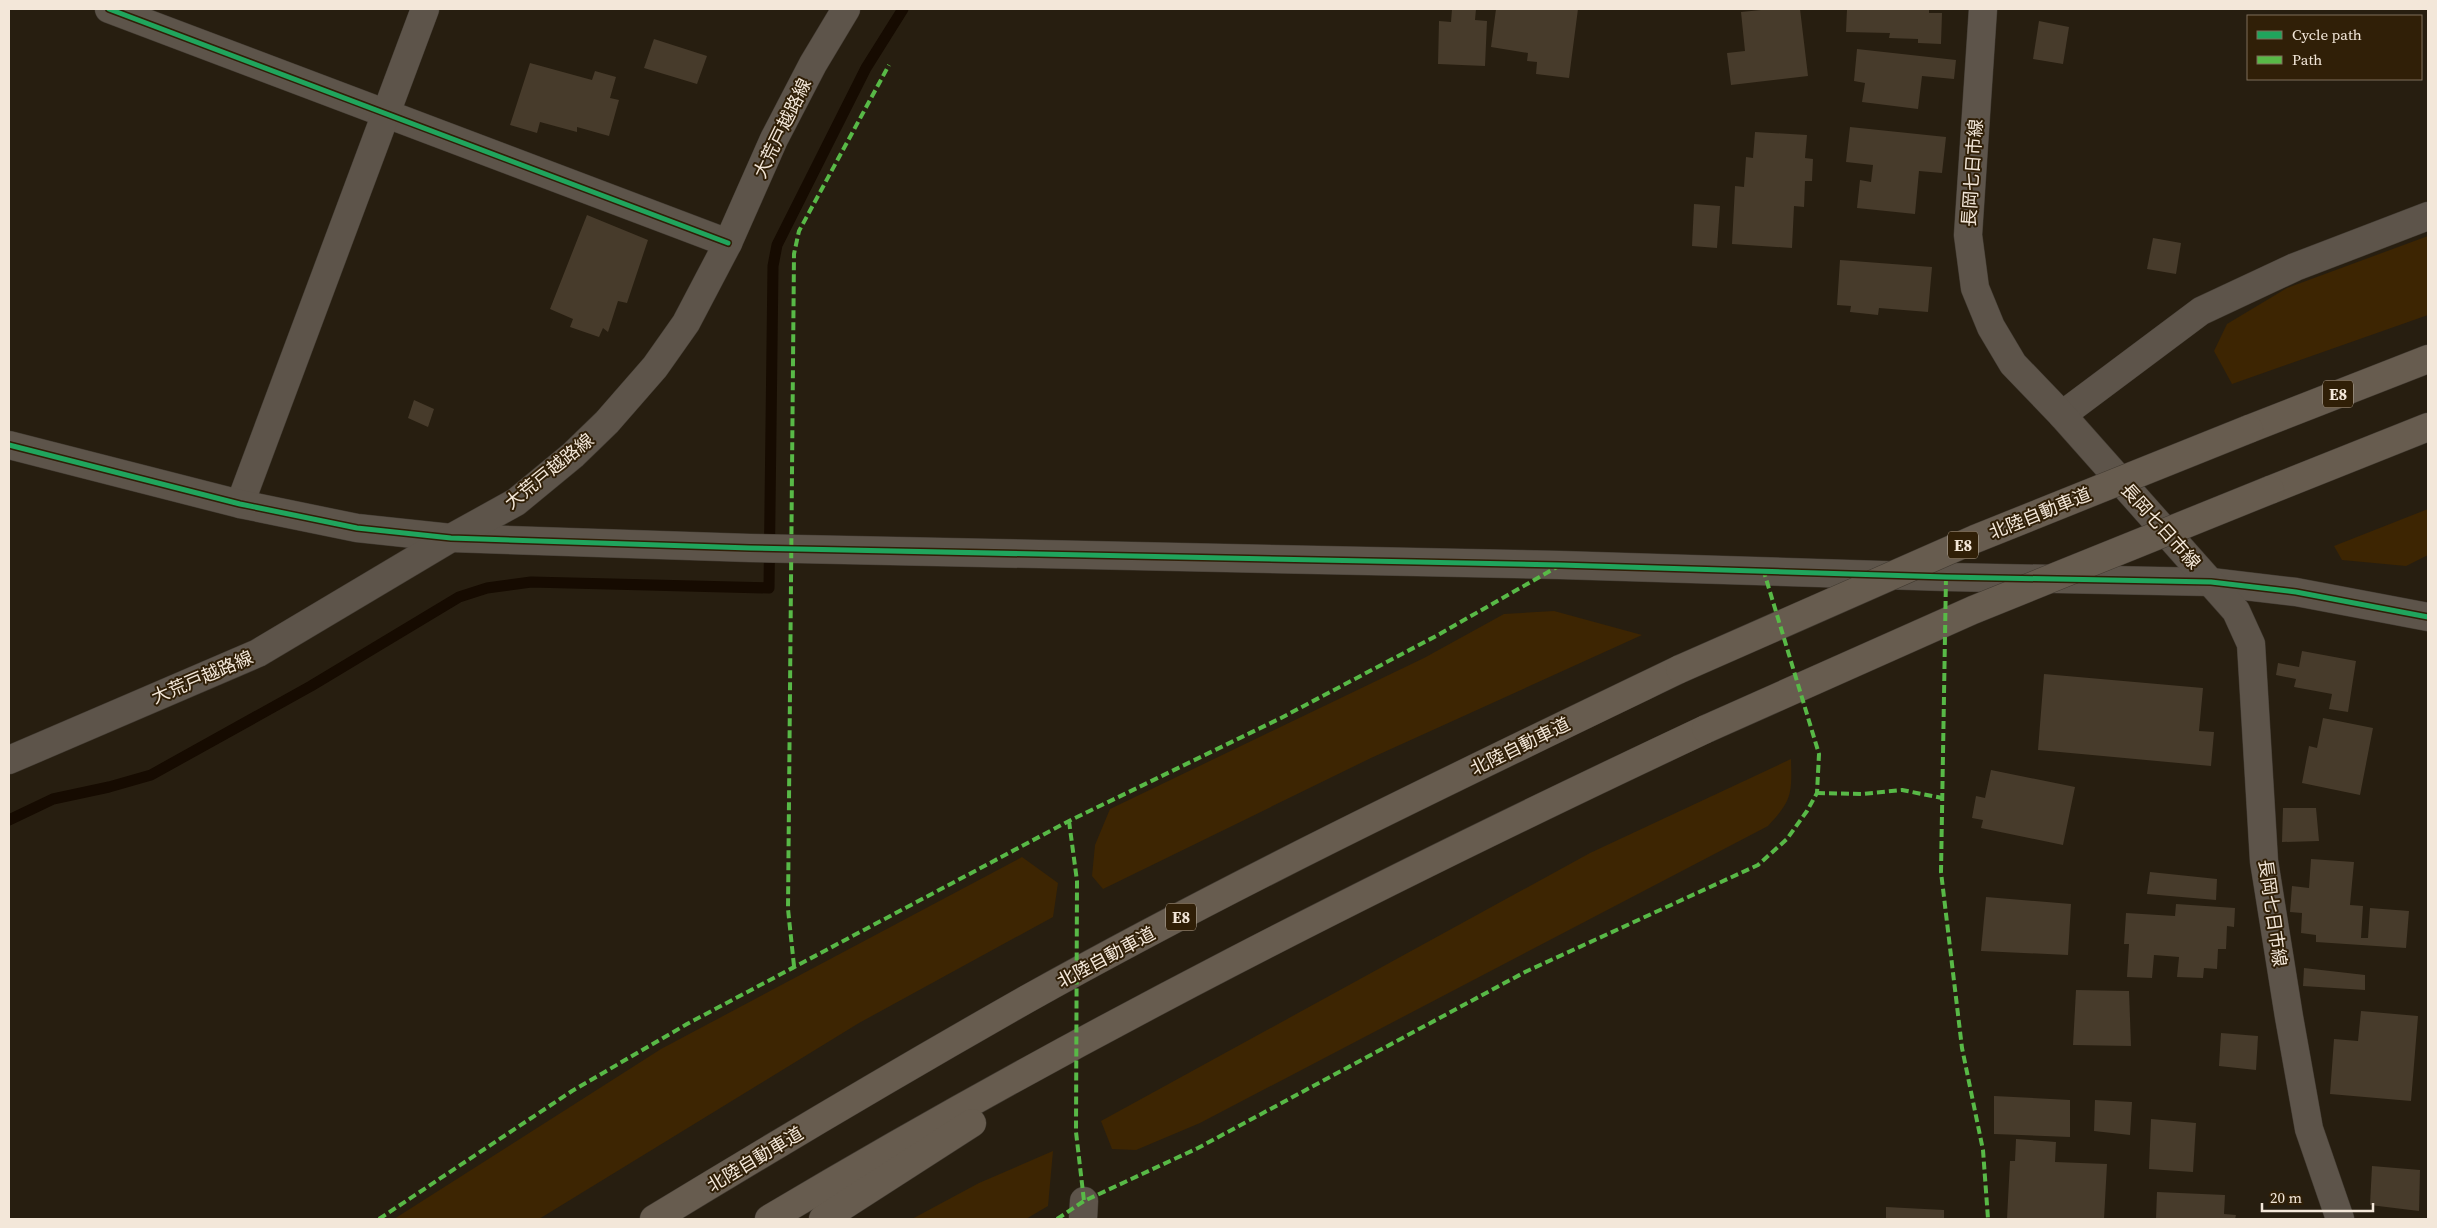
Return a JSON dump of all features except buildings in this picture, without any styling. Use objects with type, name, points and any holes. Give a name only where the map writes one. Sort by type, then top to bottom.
[{"type":"highway","name":"北陸自動車道","points":[[654,1219],[1045,990],[1277,866],[1482,764],[1680,669],[1975,539],[2428,359]]},
{"type":"highway","points":[[770,1219],[1050,1059],[1302,926],[1510,822],[1706,729],[1973,610],[2428,428]]},
{"type":"highway","points":[[823,1219],[1058,1068],[1302,926]]},
{"type":"street","points":[[109,9],[728,243]]},
{"type":"street","points":[[240,504],[425,9]]},
{"type":"street","name":"大荒戸越路線","points":[[14,752],[258,653],[451,538],[516,502],[573,455],[607,422],[655,367],[686,323],[728,243],[774,139],[812,64],[846,9]]},
{"type":"street","name":"長岡七日市線","points":[[1983,9],[1968,235],[1975,288],[1991,327],[2013,364],[2062,415],[2236,611],[2251,644],[2264,861],[2309,1129],[2340,1219]]},
{"type":"street","points":[[2062,415],[2201,311],[2294,267],[2428,216]]},
{"type":"street","points":[[9,445],[240,504],[357,528],[451,538],[750,548],[1560,565],[1955,578],[2210,582],[2296,592],[2428,617]]},
{"type":"shaded area","points":[[2428,236],[2428,315],[2232,384],[2214,351],[2227,324],[2287,288]]},
{"type":"shaded area","points":[[2428,509],[2428,555],[2406,566],[2342,560],[2334,546]]},
{"type":"shaded area","points":[[1554,611],[1642,635],[1371,758],[1103,889],[1092,876],[1095,845],[1110,809],[1424,658],[1504,614]]},
{"type":"shaded area","points":[[1791,759],[1789,796],[1782,809],[1768,826],[1200,1123],[1136,1150],[1112,1149],[1101,1121],[1590,853]]},
{"type":"shaded area","points":[[1022,857],[1058,883],[1053,917],[859,1023],[539,1219],[394,1219],[661,1049]]},
{"type":"shaded area","points":[[1053,1151],[1048,1206],[1026,1219],[912,1219],[979,1183]]},
{"type":"waterway","points":[[9,820],[53,799],[109,787],[151,775],[311,686],[459,597],[487,588],[531,582],[769,588],[773,266],[777,245],[866,68],[903,9]]},
{"type":"marked path","points":[[794,966],[788,909],[794,254],[799,231],[889,65]]},
{"type":"marked path","points":[[379,1219],[572,1091],[687,1024],[1069,821],[1281,718],[1436,636],[1557,567]]},
{"type":"marked path","points":[[1057,1219],[1084,1201],[1198,1148],[1525,972],[1758,865],[1787,839],[1817,793],[1819,754],[1764,572]]},
{"type":"marked path","points":[[1946,577],[1941,872],[1962,1048],[1983,1150],[1988,1219]]},
{"type":"marked path","points":[[1817,793],[1862,794],[1902,790],[1942,798]]},
{"type":"marked path","points":[[1069,821],[1077,881],[1076,1132],[1084,1201]]},
{"type":"cycle path","points":[[109,9],[728,243]]},
{"type":"cycle path","points":[[9,445],[240,504],[357,528],[451,538],[750,548],[1560,565],[1946,577],[2211,582],[2296,592],[2428,617]]}]
